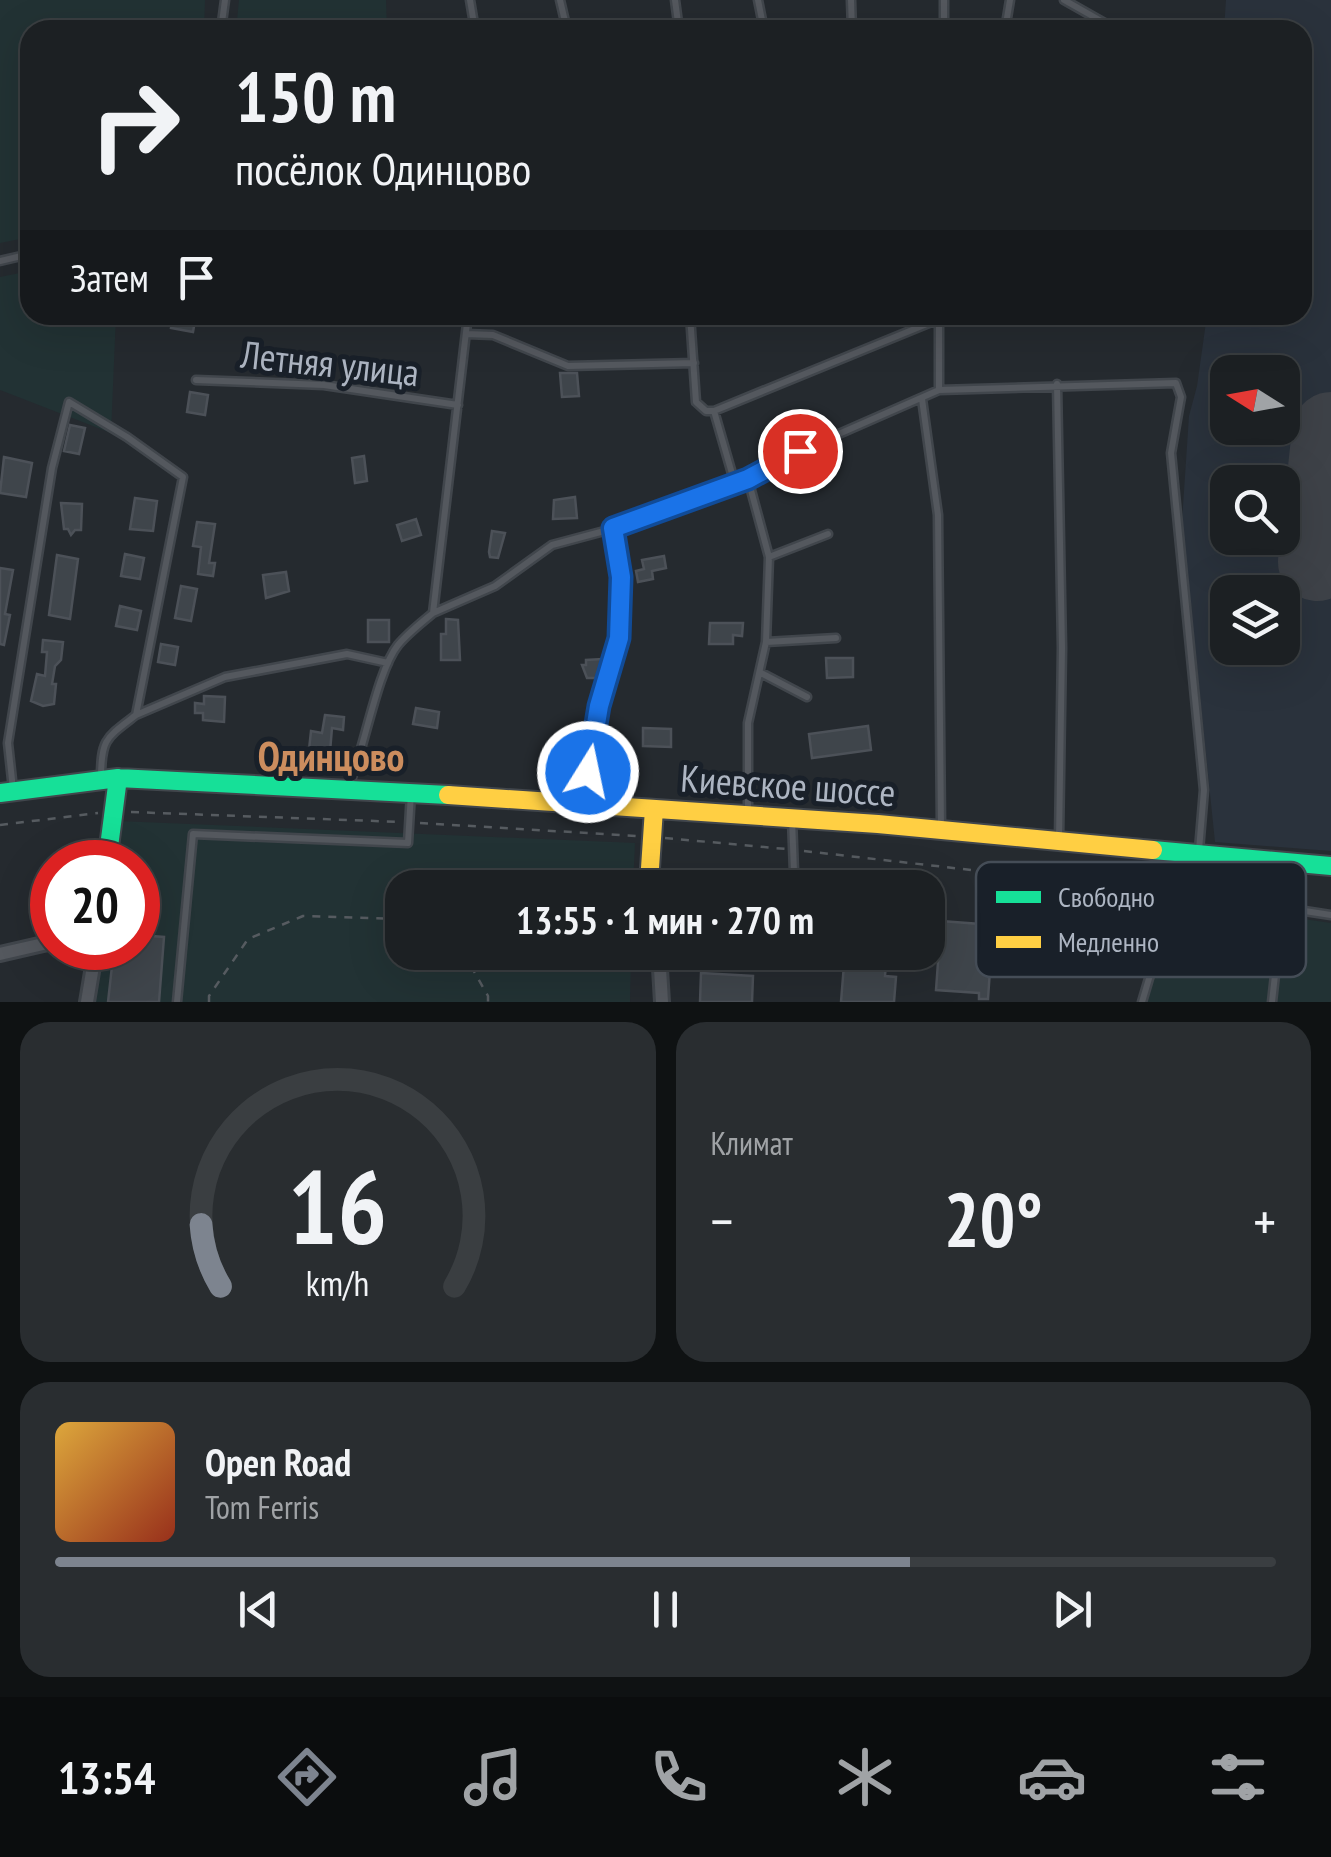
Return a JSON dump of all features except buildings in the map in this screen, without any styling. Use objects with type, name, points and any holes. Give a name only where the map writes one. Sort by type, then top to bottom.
[{"type":"main road","name":"Киевское шоссе","points":[[7,792],[110,779],[411,792],[792,818],[1288,862]]},
{"type":"main road","points":[[108,840],[110,779]]},
{"type":"main road","points":[[650,870],[654,809]]},
{"type":"main road","name":"Киевское шоссе","points":[[1306,864],[1331,866]]},
{"type":"street","points":[[0,954],[30,947]]},
{"type":"street","points":[[86,1002],[92,970]]},
{"type":"street","points":[[660,970],[662,1002]]},
{"type":"lane","points":[[1064,0],[1099,20]]},
{"type":"lane","points":[[432,612],[467,325]]},
{"type":"lane","points":[[691,325],[696,402],[706,411],[920,325]]},
{"type":"lane","points":[[939,325],[939,390]]},
{"type":"lane","points":[[466,334],[493,335],[568,366],[694,363]]},
{"type":"lane","name":"Летняя улица","points":[[196,380],[324,385],[458,406]]},
{"type":"lane","points":[[347,790],[397,646],[432,612],[496,586],[552,545],[613,528],[736,484],[800,451],[939,390],[1176,383],[1181,396],[1171,454],[1204,790],[1201,862]]},
{"type":"lane","points":[[1057,384],[1062,648],[1059,841]]},
{"type":"lane","points":[[922,399],[938,515],[942,830]]},
{"type":"lane","points":[[7,792],[8,742],[52,468],[69,402],[184,477],[136,715]]},
{"type":"lane","points":[[714,411],[736,484]]},
{"type":"lane","points":[[748,479],[769,557],[766,642],[748,723],[748,815]]},
{"type":"lane","points":[[581,804],[599,706],[619,638],[621,577],[613,528]]},
{"type":"lane","points":[[769,557],[828,534]]},
{"type":"lane","points":[[766,642],[836,638]]},
{"type":"lane","points":[[110,779],[101,748],[109,736],[136,715],[225,677],[347,654],[388,663]]},
{"type":"lane","points":[[762,673],[807,697]]},
{"type":"lane","points":[[177,1002],[193,834],[408,843],[411,792]]},
{"type":"lane","points":[[792,818],[794,870]]},
{"type":"lane","points":[[1306,912],[1331,916]]},
{"type":"lane","points":[[1142,1002],[1149,977]]},
{"type":"lane","points":[[1272,1002],[1275,977]]},
{"type":"path","points":[[209,1002],[209,996],[248,939],[304,916],[385,918]]},
{"type":"path","points":[[473,970],[488,1002]]},
{"type":"shaded area","points":[[0,0],[205,0],[204,20],[20,20],[20,239],[0,243]]},
{"type":"shaded area","points":[[239,0],[386,0],[387,20],[237,20]]},
{"type":"shaded area","points":[[1226,0],[1331,0],[1331,851],[1215,842],[1182,521],[1189,416],[1206,325],[1312,325],[1312,20],[1225,20]]},
{"type":"shaded area","points":[[20,273],[20,325],[116,325],[111,433],[0,390],[0,277]]},
{"type":"shaded area","points":[[118,821],[635,843],[634,870],[385,870],[385,970],[631,970],[630,1002],[91,1002],[96,970],[160,970],[160,840],[115,840]]},
{"type":"shaded area","points":[[1306,919],[1331,923],[1331,1002],[1140,1002],[1148,977],[1306,977]]},
{"type":"runway","points":[[1317,562],[1331,431]]},
{"type":"traffic: fast","points":[[0,793],[118,778],[448,795]]},
{"type":"traffic: fast","points":[[110,840],[118,778]]},
{"type":"traffic: fast","points":[[1153,850],[1286,862]]},
{"type":"traffic: fast","points":[[1306,864],[1331,866]]},
{"type":"traffic: slow","points":[[448,795],[878,824],[1153,850]]},
{"type":"traffic: slow","points":[[650,870],[654,809]]},
{"type":"district","name":"Одинцово","points":[[331,757]]},
{"type":"route","points":[[588,772],[599,706],[619,638],[621,577],[613,528],[748,479],[800,451]]}]
